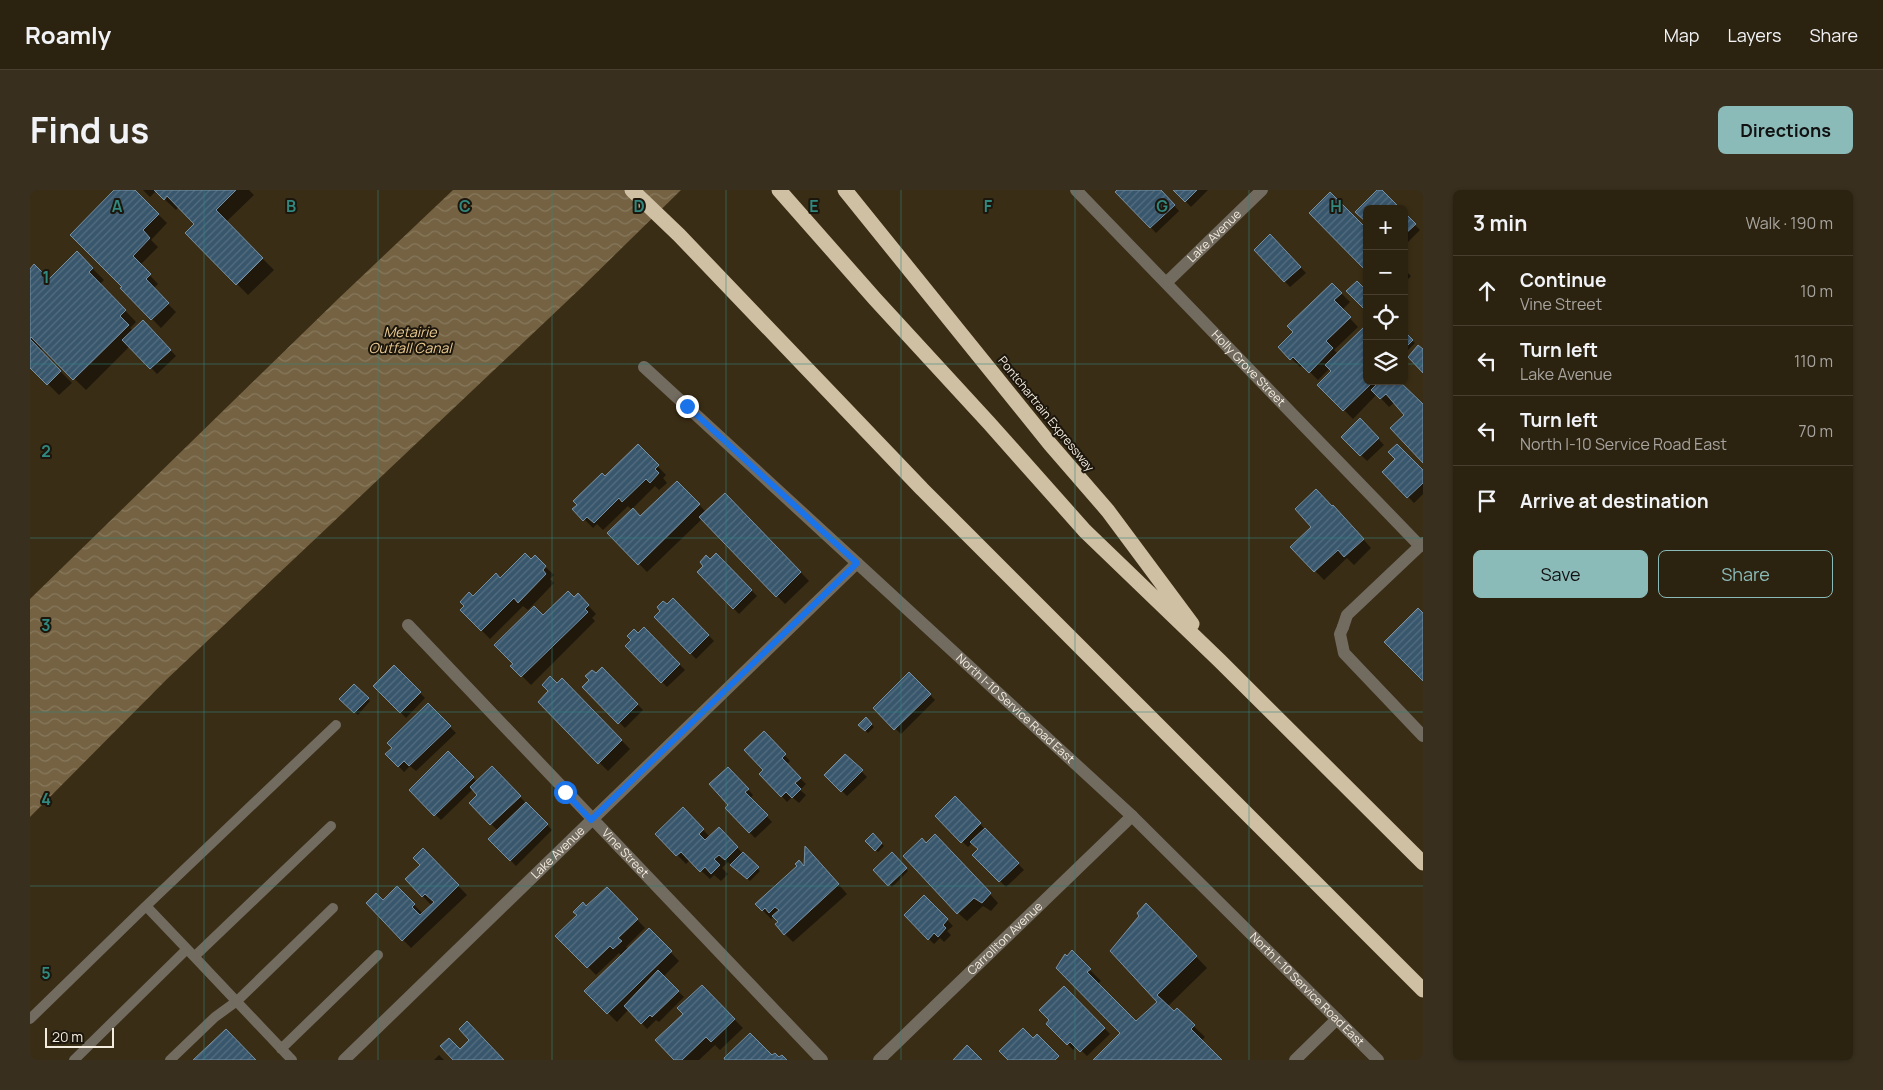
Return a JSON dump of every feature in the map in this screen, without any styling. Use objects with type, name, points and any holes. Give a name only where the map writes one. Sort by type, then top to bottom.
[{"type":"highway","points":[[632,190],[679,235],[922,490],[1423,990]]},
{"type":"highway","points":[[780,190],[875,299],[1085,531],[1220,661],[1423,863]]},
{"type":"highway","name":"Pontchartrain Expressway","points":[[845,190],[1044,436],[1108,511],[1220,661]]},
{"type":"street","name":"Holly Grove Street","points":[[1076,190],[1421,544]]},
{"type":"street","name":"Lake Avenue","points":[[1167,282],[1262,190]]},
{"type":"street","name":"North I-10 Service Road East","points":[[644,367],[1132,816],[1378,1060]]},
{"type":"street","points":[[1421,544],[1347,615],[1340,634],[1344,653],[1423,736]]},
{"type":"street","name":"Lake Avenue","points":[[344,1060],[857,563]]},
{"type":"street","name":"Vine Street","points":[[408,625],[591,820],[822,1060]]},
{"type":"street","name":"Carrollton Avenue","points":[[879,1060],[1132,816]]},
{"type":"street","points":[[1295,1060],[1337,1019]]},
{"type":"lane","points":[[30,1019],[336,725]]},
{"type":"lane","points":[[74,1060],[331,826]]},
{"type":"lane","points":[[146,906],[292,1060]]},
{"type":"lane","points":[[170,1060],[215,1017],[237,1001],[333,908]]},
{"type":"lane","points":[[282,1049],[378,955]]},
{"type":"water","name":"Metairie Outfall Canal","points":[[453,190],[681,190],[582,287],[167,679],[30,817],[30,599],[338,299]]},
{"type":"building","points":[[114,190],[135,190],[159,214],[143,230],[150,238],[133,256],[151,274],[146,279],[169,303],[151,320],[120,288],[122,287],[70,235]]},
{"type":"building","points":[[154,190],[236,190],[216,210],[263,258],[236,285],[185,233],[194,224],[167,196],[164,200]]},
{"type":"building","points":[[1117,190],[1161,190],[1175,205],[1150,228],[1115,192]]},
{"type":"building","points":[[1173,190],[1197,190],[1185,202]]},
{"type":"building","points":[[1377,190],[1382,190],[1397,205],[1363,205],[1363,219],[1355,212]]},
{"type":"building","points":[[1330,192],[1363,225],[1363,268],[1309,213]]},
{"type":"building","points":[[1408,216],[1416,224],[1408,231]]},
{"type":"building","points":[[1270,234],[1301,267],[1284,282],[1254,250]]},
{"type":"building","points":[[77,251],[93,268],[89,272],[126,310],[120,316],[129,325],[73,380],[31,337],[30,339],[30,269],[34,264],[49,279]]},
{"type":"building","points":[[1357,281],[1363,287],[1363,308],[1346,291]]},
{"type":"building","points":[[1332,283],[1342,293],[1334,300],[1351,317],[1326,341],[1333,348],[1309,373],[1293,357],[1290,360],[1278,347],[1293,332],[1287,326]]},
{"type":"building","points":[[143,320],[171,350],[150,369],[122,340]]},
{"type":"building","points":[[1363,328],[1363,385],[1370,385],[1343,411],[1317,385],[1331,371],[1325,365]]},
{"type":"building","points":[[1408,335],[1413,340],[1408,345]]},
{"type":"building","points":[[30,339],[61,371],[47,385],[30,368]]},
{"type":"building","points":[[1418,345],[1423,349],[1423,373],[1408,357]]},
{"type":"building","points":[[1376,385],[1403,385],[1423,404],[1423,463],[1390,428],[1404,415],[1386,394],[1380,399],[1371,390]]},
{"type":"building","points":[[1360,418],[1379,438],[1360,456],[1341,437]]},
{"type":"building","points":[[638,444],[659,465],[655,469],[659,473],[650,483],[646,479],[622,502],[619,498],[594,523],[587,517],[583,521],[572,509],[577,505],[573,501],[602,473],[605,476]]},
{"type":"building","points":[[1397,444],[1423,470],[1423,483],[1407,498],[1382,472],[1395,459],[1388,452]]},
{"type":"building","points":[[677,481],[700,504],[638,565],[607,533],[633,508],[640,516]]},
{"type":"building","points":[[1316,489],[1364,539],[1344,557],[1338,550],[1314,572],[1290,547],[1311,527],[1295,509]]},
{"type":"building","points":[[725,493],[801,572],[776,597],[699,517]]},
{"type":"building","points":[[525,553],[531,559],[535,555],[546,566],[543,570],[546,574],[518,603],[514,598],[481,631],[460,610],[464,606],[460,602],[469,592],[473,596],[496,573],[500,578]]},
{"type":"building","points":[[716,553],[752,590],[733,609],[697,572],[703,566],[700,562],[706,555],[710,559]]},
{"type":"building","points":[[568,591],[574,597],[578,593],[589,605],[585,609],[588,612],[521,677],[510,666],[513,664],[494,645],[534,606],[543,615]]},
{"type":"building","points":[[673,598],[709,635],[690,654],[654,617],[660,611],[657,607],[663,601],[667,604]]},
{"type":"building","points":[[1418,608],[1423,613],[1423,681],[1384,642]]},
{"type":"building","points":[[644,627],[680,664],[661,683],[625,646],[631,640],[627,636],[634,629],[638,633]]},
{"type":"building","points":[[394,665],[421,692],[400,713],[373,686]]},
{"type":"building","points":[[602,667],[638,704],[618,724],[582,687],[589,680],[585,676],[592,670],[596,673]]},
{"type":"building","points":[[909,672],[931,694],[894,730],[873,708]]},
{"type":"building","points":[[550,676],[557,683],[562,678],[622,740],[598,764],[538,702],[548,691],[542,685]]},
{"type":"building","points":[[354,684],[369,698],[354,713],[339,699]]},
{"type":"building","points":[[428,703],[451,726],[409,766],[404,761],[398,767],[385,754],[392,748],[387,743]]},
{"type":"building","points":[[866,717],[872,724],[865,731],[858,725]]},
{"type":"building","points":[[764,731],[786,754],[782,758],[801,778],[795,783],[801,789],[792,798],[786,792],[781,797],[759,774],[763,770],[744,750]]},
{"type":"building","points":[[448,751],[474,777],[434,816],[409,790]]},
{"type":"building","points":[[845,754],[863,770],[841,792],[824,775]]},
{"type":"building","points":[[492,766],[521,796],[490,825],[469,803],[477,795],[470,787]]},
{"type":"building","points":[[728,767],[749,789],[745,792],[768,815],[749,833],[725,808],[728,805],[709,784]]},
{"type":"building","points":[[955,796],[981,823],[961,843],[935,816]]},
{"type":"building","points":[[526,802],[548,824],[510,861],[488,839]]},
{"type":"building","points":[[683,807],[704,829],[699,834],[705,840],[719,827],[738,847],[725,860],[719,855],[714,859],[720,865],[711,874],[705,867],[700,872],[681,852],[676,856],[655,834]]},
{"type":"building","points":[[985,828],[1019,863],[999,882],[972,855],[978,849],[970,842]]},
{"type":"building","points":[[873,833],[882,843],[875,851],[865,841]]},
{"type":"building","points":[[935,834],[991,893],[982,903],[974,898],[957,914],[903,856],[922,838],[926,843]]},
{"type":"building","points":[[805,846],[839,884],[784,935],[775,924],[778,922],[772,916],[779,910],[775,907],[769,913],[765,908],[762,911],[755,904],[797,866],[795,864],[799,860],[804,866]]},
{"type":"building","points":[[423,848],[459,885],[402,941],[366,903],[376,893],[383,900],[397,886],[415,904],[412,907],[420,915],[434,902],[425,894],[422,897],[405,879],[420,865],[413,858]]},
{"type":"building","points":[[743,852],[759,867],[747,879],[730,865]]},
{"type":"building","points":[[892,852],[907,868],[888,886],[873,870]]},
{"type":"building","points":[[607,887],[638,919],[618,938],[622,941],[613,949],[610,946],[587,968],[555,936],[577,915],[573,912],[583,902],[586,906]]},
{"type":"building","points":[[924,895],[948,919],[943,925],[946,928],[938,937],[934,933],[928,940],[904,915]]},
{"type":"building","points":[[1146,903],[1197,956],[1157,995],[1174,1011],[1177,1008],[1195,1025],[1191,1029],[1222,1060],[1093,1060],[1120,1033],[1056,968],[1065,954],[1067,956],[1072,950],[1091,969],[1087,972],[1136,1021],[1157,1002],[1110,951],[1139,916],[1137,913]]},
{"type":"building","points":[[649,928],[672,951],[607,1014],[584,991]]},
{"type":"building","points":[[658,970],[679,991],[652,1017],[650,1015],[641,1024],[624,1006]]},
{"type":"building","points":[[702,985],[735,1019],[711,1042],[706,1037],[682,1060],[674,1060],[655,1040],[683,1014],[677,1008]]},
{"type":"building","points":[[1064,986],[1105,1028],[1080,1052],[1070,1042],[1067,1045],[1046,1024],[1049,1020],[1039,1010]]},
{"type":"building","points":[[467,1021],[504,1060],[453,1060],[440,1046],[449,1038],[460,1049],[469,1040],[459,1029]]},
{"type":"building","points":[[1023,1028],[1033,1038],[1037,1034],[1059,1056],[1055,1060],[1008,1060],[999,1051]]},
{"type":"building","points":[[226,1029],[256,1060],[193,1060]]},
{"type":"building","points":[[750,1033],[772,1055],[775,1053],[779,1057],[782,1055],[787,1060],[725,1060],[724,1058]]},
{"type":"building","points":[[967,1045],[982,1060],[953,1060]]},
{"type":"route","points":[[565,792],[591,820],[857,563],[687,406]]}]
